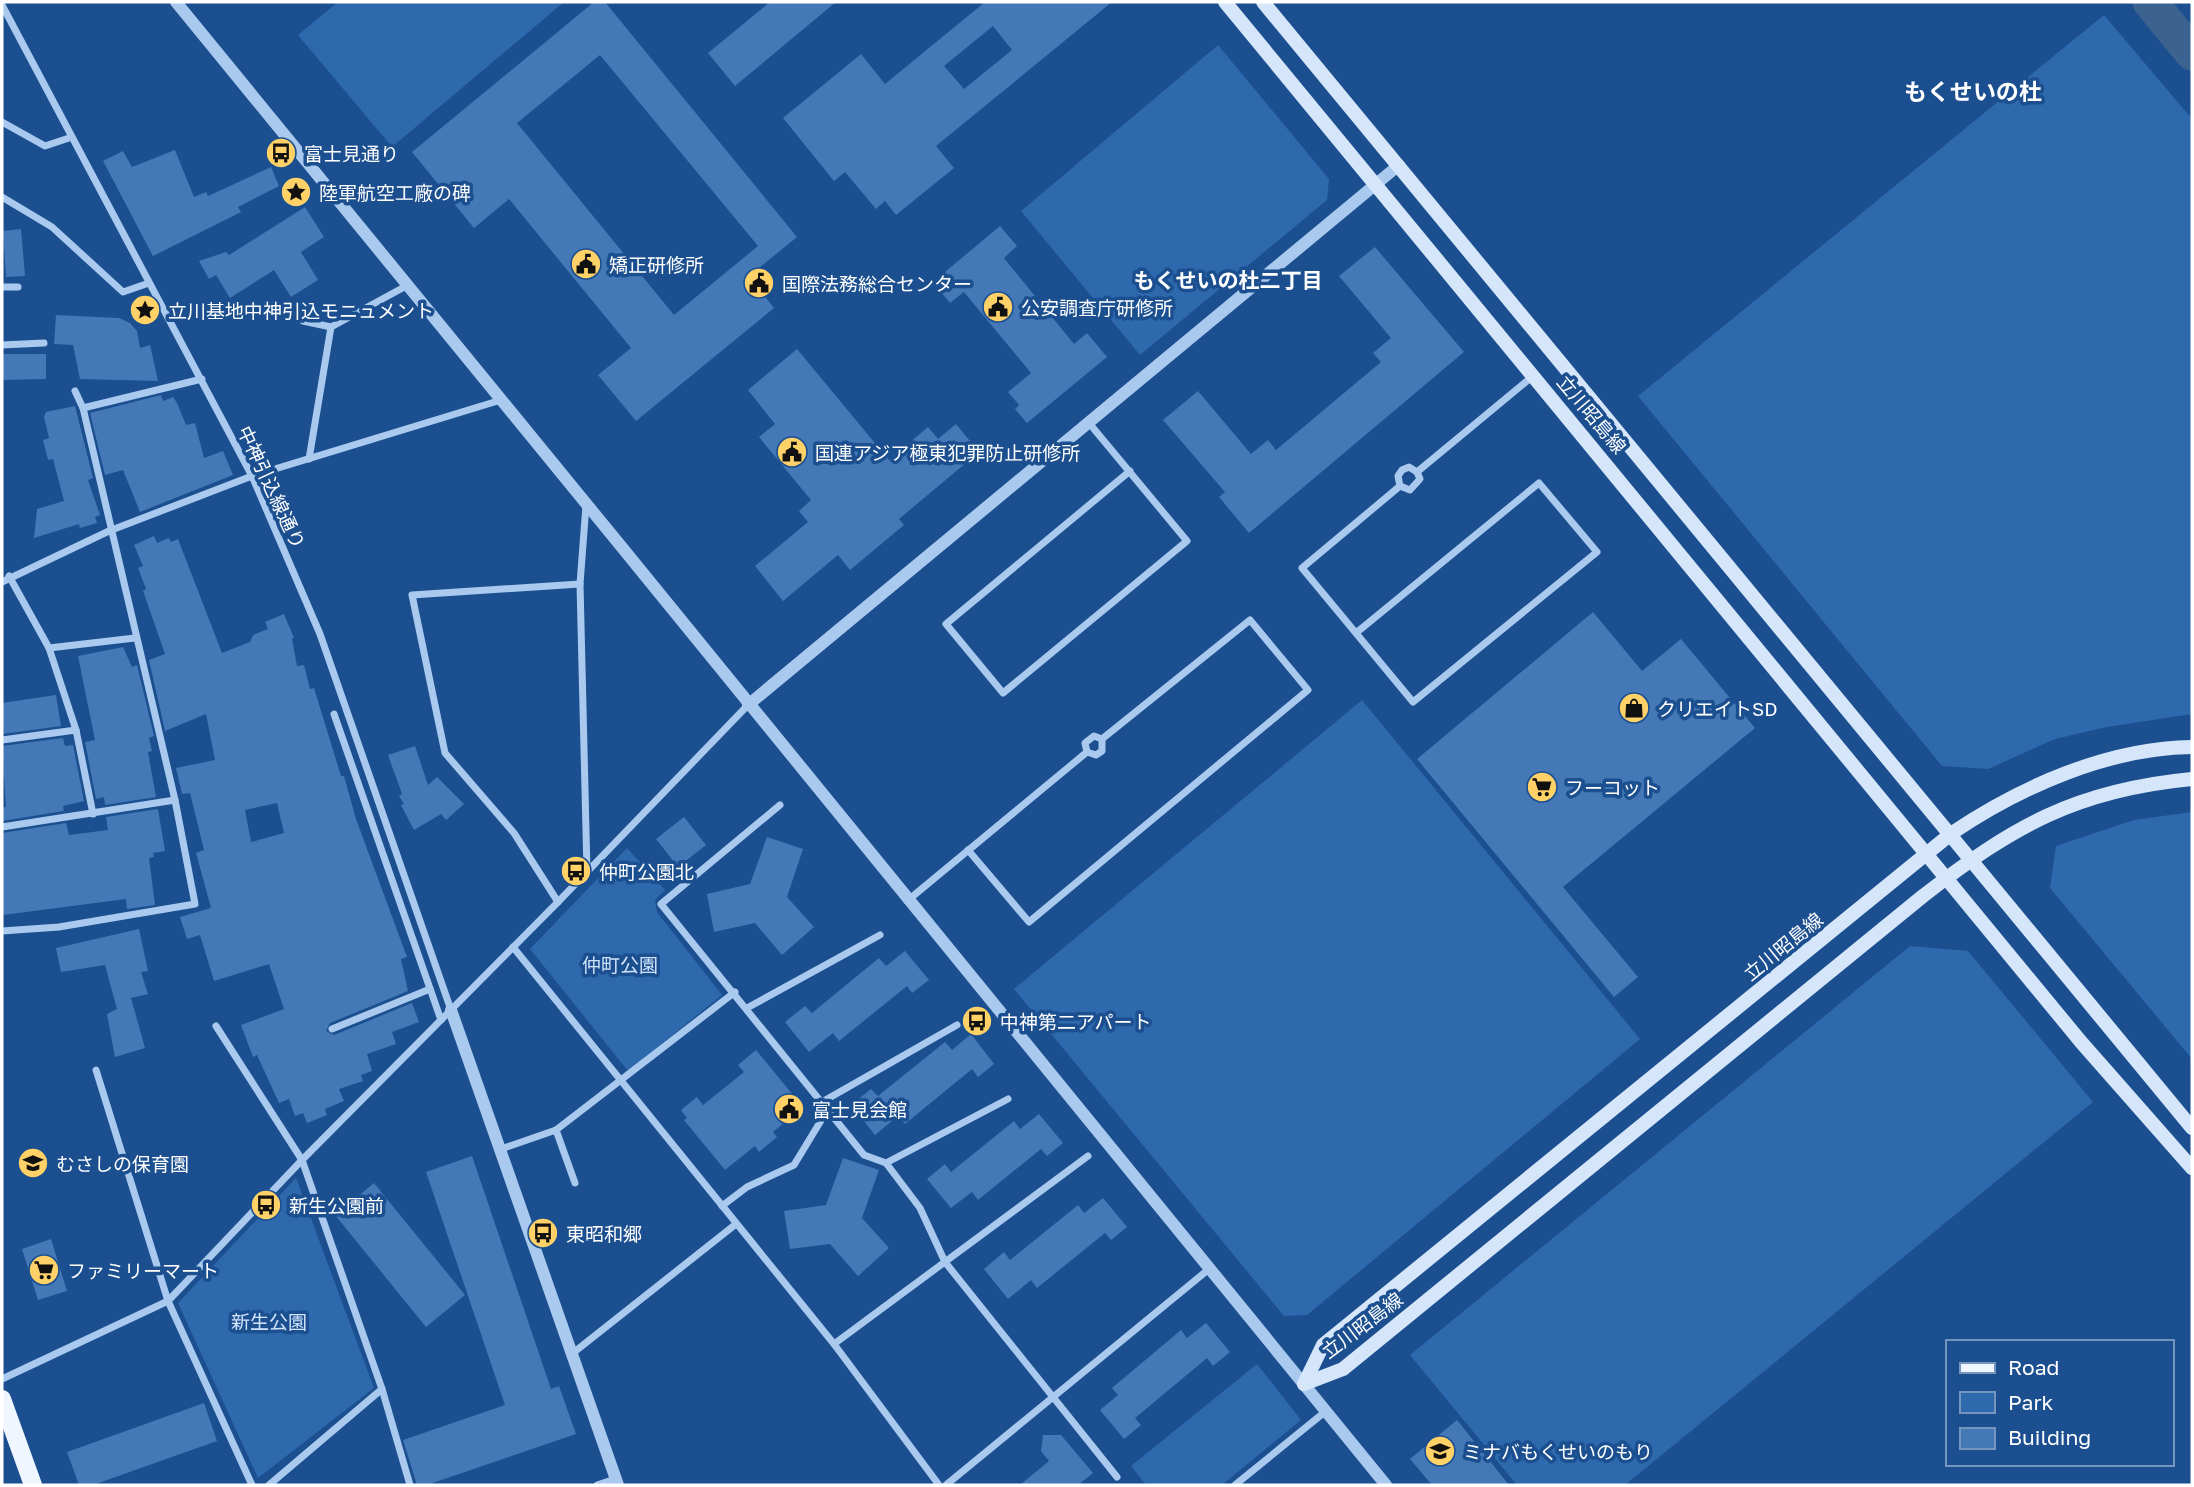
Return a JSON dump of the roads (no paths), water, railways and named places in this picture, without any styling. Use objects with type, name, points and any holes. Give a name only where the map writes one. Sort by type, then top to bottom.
[{"type":"main road","name":"立川昭島線","points":[[1225,2],[2081,1042],[2192,1168]]},
{"type":"main road","name":"立川昭島線","points":[[1263,2],[2192,1128]]},
{"type":"main road","name":"立川昭島線","points":[[1304,1384],[1323,1345],[1952,834],[1990,809],[2054,778],[2141,753],[2192,747]]},
{"type":"main road","name":"立川昭島線","points":[[1304,1384],[1343,1369],[1971,858],[2011,832],[2069,806],[2127,789],[2192,779]]},
{"type":"main road","points":[[2,1399],[33,1485]]},
{"type":"street","points":[[176,2],[669,602],[906,901],[1386,1485]]},
{"type":"street","name":"中神引込線通り","points":[[2,5],[252,475],[320,635],[451,1010]]},
{"type":"street","points":[[2,122],[45,146],[72,137]]},
{"type":"street","points":[[2,1379],[168,1301],[302,1160],[558,902],[748,705],[1399,165]]},
{"type":"street","points":[[2,197],[52,227],[122,292],[149,283]]},
{"type":"street","points":[[303,321],[331,327],[408,285]]},
{"type":"street","points":[[2,287],[18,286]]},
{"type":"street","points":[[309,459],[331,327]]},
{"type":"street","points":[[2,345],[44,343]]},
{"type":"street","points":[[1417,472],[1534,375]]},
{"type":"street","points":[[83,408],[202,379]]},
{"type":"street","points":[[2,931],[59,927],[195,904],[175,800],[109,531],[83,408],[75,391]]},
{"type":"street","points":[[93,814],[76,730],[50,648],[5,579],[109,531],[252,475],[501,400]]},
{"type":"street","points":[[1090,423],[1130,471],[1188,541],[1003,693],[946,624],[1130,471]]},
{"type":"street","points":[[1356,633],[1539,483],[1597,552],[1413,702],[1302,568],[1400,486],[1414,488],[1420,480],[1417,472],[1409,467],[1402,470],[1398,476],[1400,486]]},
{"type":"street","points":[[586,503],[580,584],[587,872]]},
{"type":"street","points":[[558,902],[514,833],[445,753],[412,595],[580,584]]},
{"type":"street","points":[[968,850],[1029,922],[1308,690],[1250,620],[1102,739]]},
{"type":"street","points":[[50,648],[135,638]]},
{"type":"street","points":[[334,714],[441,1020]]},
{"type":"street","points":[[2,740],[76,730]]},
{"type":"street","points":[[1087,752],[1085,743],[1088,738],[1097,736],[1102,739]]},
{"type":"street","points":[[1087,752],[1096,755],[1102,751],[1102,739]]},
{"type":"street","points":[[906,901],[1087,752]]},
{"type":"street","points":[[2,827],[175,800]]},
{"type":"street","points":[[780,805],[661,904],[735,992],[864,1155],[886,1163],[920,1208],[945,1262],[1117,1477]]},
{"type":"street","points":[[747,1007],[880,935]]},
{"type":"street","points":[[513,947],[834,1344],[939,1485]]},
{"type":"street","points":[[332,1028],[430,989]]},
{"type":"street","points":[[501,1149],[556,1130],[622,1082],[735,992]]},
{"type":"street","points":[[451,1010],[617,1482],[597,1485]]},
{"type":"street","points":[[822,1102],[957,1025]]},
{"type":"street","points":[[216,1026],[302,1160],[382,1389],[410,1485]]},
{"type":"street","points":[[96,1070],[168,1301],[252,1485]]},
{"type":"street","points":[[886,1163],[1008,1099]]},
{"type":"street","points":[[722,1206],[747,1186],[794,1165],[828,1109]]},
{"type":"street","points":[[556,1130],[575,1183]]},
{"type":"street","points":[[834,1344],[1088,1156]]},
{"type":"street","points":[[573,1353],[736,1224]]},
{"type":"street","points":[[946,1485],[1209,1269]]},
{"type":"street","points":[[268,1485],[382,1389]]},
{"type":"street","points":[[1235,1485],[1326,1411]]},
{"type":"waterway","points":[[2150,2],[2192,53]]},
{"type":"place","name":"富士見通り","points":[[281,153]]},
{"type":"place","name":"陸軍航空工廠の碑","points":[[296,192]]},
{"type":"place","name":"矯正研修所","points":[[586,264]]},
{"type":"place","name":"国際法務総合センター","points":[[759,283]]},
{"type":"place","name":"公安調査庁研修所","points":[[998,307]]},
{"type":"place","name":"立川基地中神引込モニュメント","points":[[145,310]]},
{"type":"place","name":"国連アジア極東犯罪防止研修所","points":[[792,452]]},
{"type":"place","name":"クリエイトSD","points":[[1634,708]]},
{"type":"place","name":"フーコット","points":[[1542,787]]},
{"type":"place","name":"仲町公園北","points":[[576,871]]},
{"type":"place","name":"中神第二アパート","points":[[977,1021]]},
{"type":"place","name":"富士見会館","points":[[789,1109]]},
{"type":"place","name":"むさしの保育園","points":[[33,1163]]},
{"type":"place","name":"新生公園前","points":[[266,1205]]},
{"type":"place","name":"東昭和郷","points":[[543,1233]]},
{"type":"place","name":"ファミリーマート","points":[[44,1270]]},
{"type":"place","name":"ミナバもくせいのもり","points":[[1440,1451]]},
{"type":"district","name":"もくせいの杜","points":[[1973,91]]},
{"type":"district","name":"もくせいの杜二丁目","points":[[1228,280]]},
{"type":"park label","name":"仲町公園","points":[[620,964]]},
{"type":"park label","name":"新生公園","points":[[269,1321]]}]
